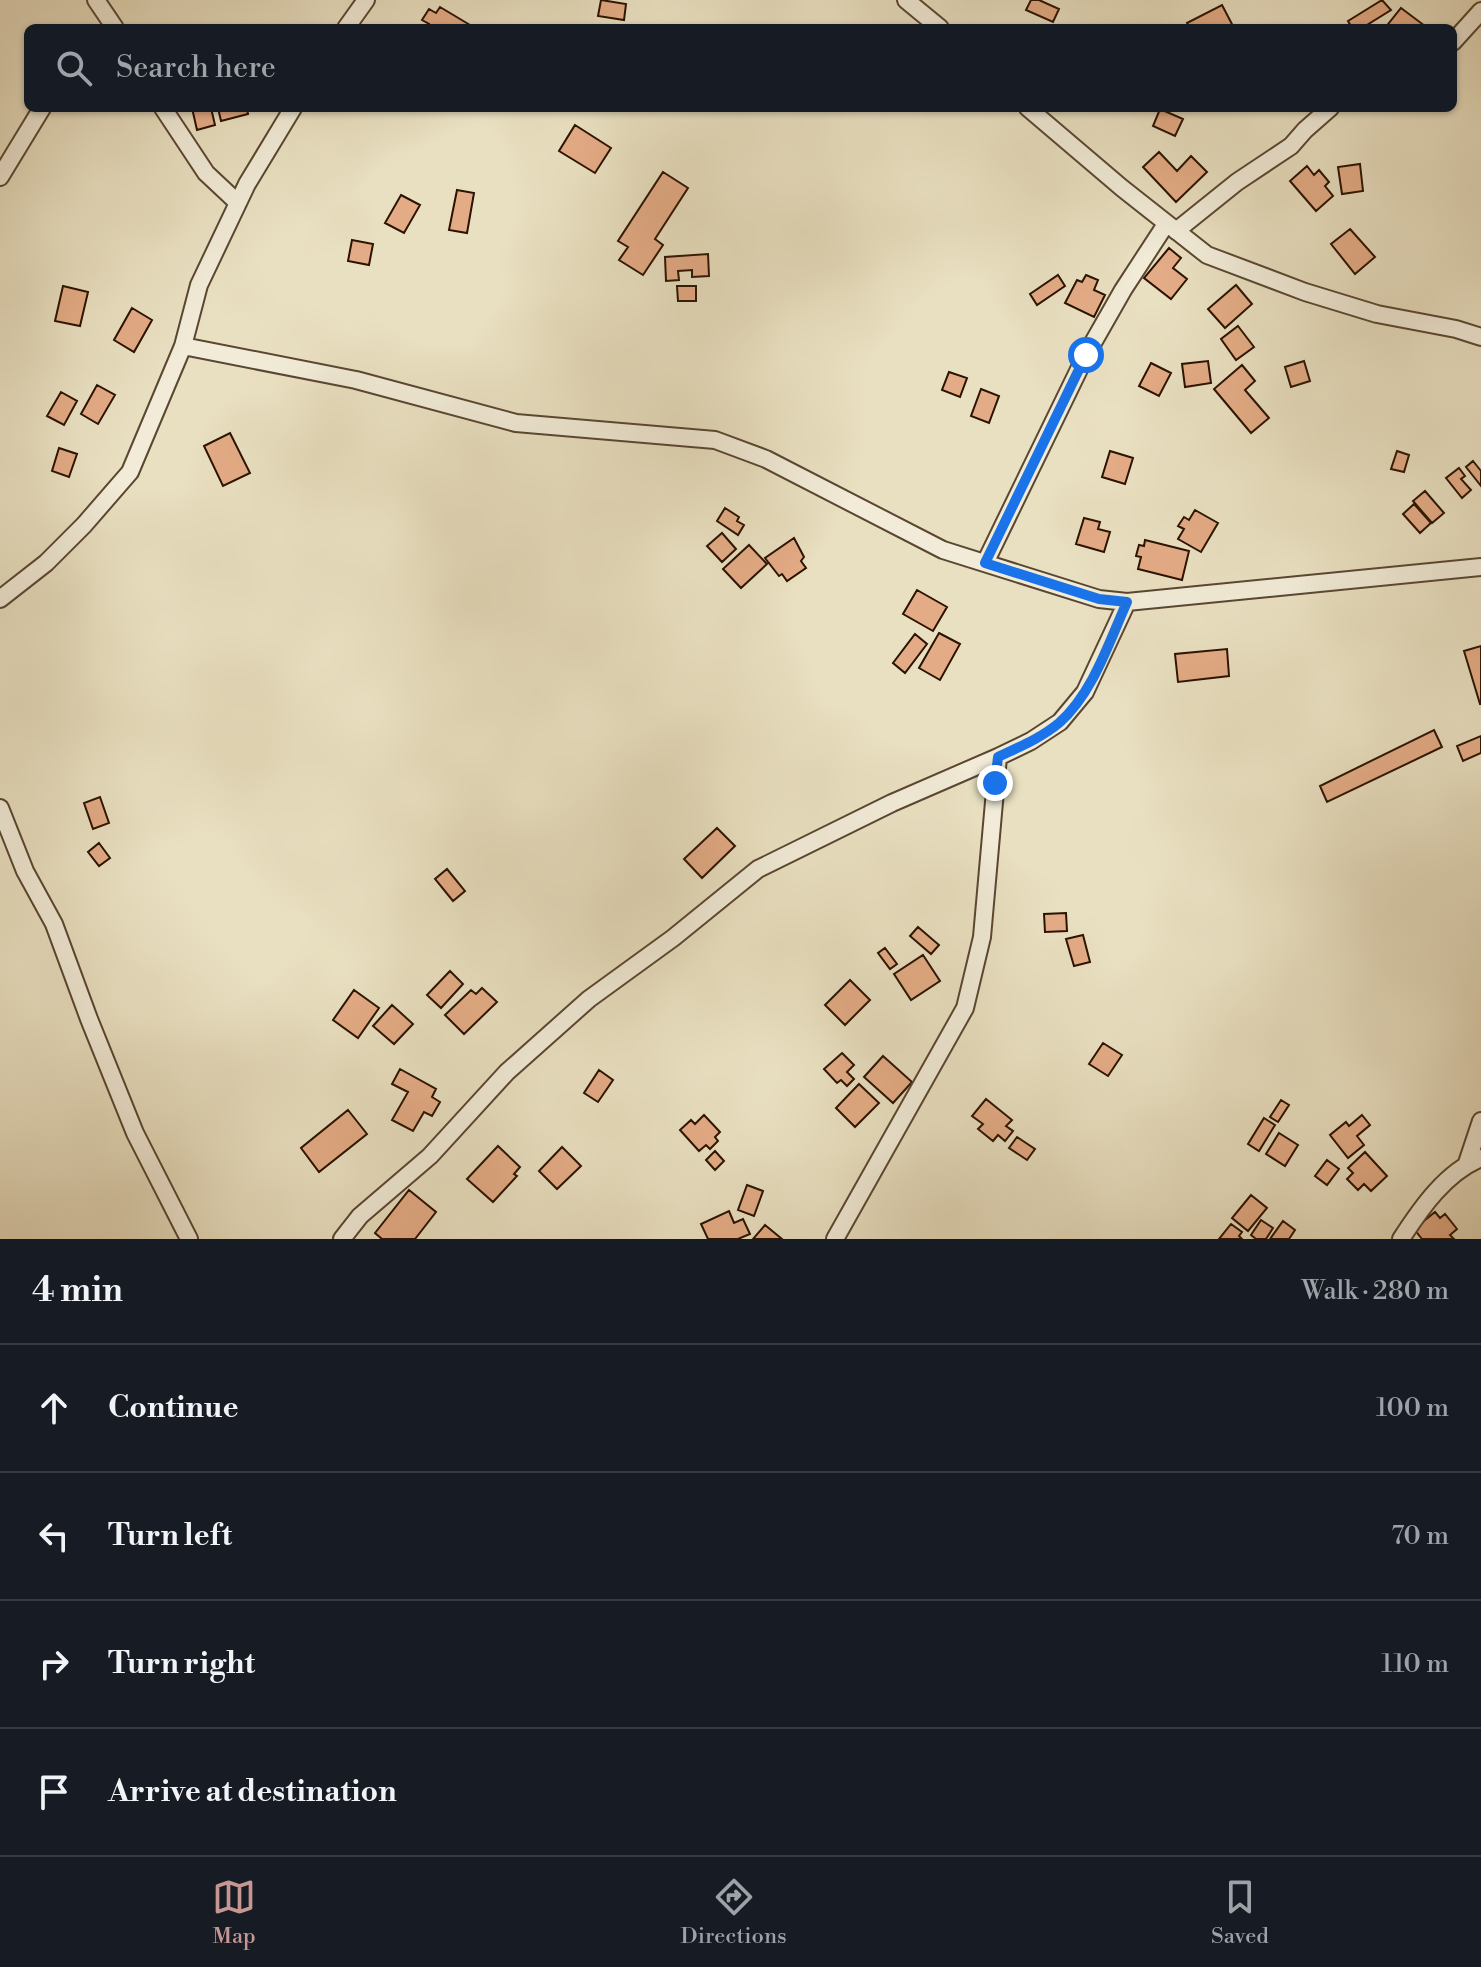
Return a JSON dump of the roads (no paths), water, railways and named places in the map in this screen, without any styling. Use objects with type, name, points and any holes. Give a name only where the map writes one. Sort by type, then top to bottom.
[{"type":"street","points":[[96,0],[107,24]]},
{"type":"street","points":[[349,24],[366,0]]},
{"type":"street","points":[[914,3],[936,24]]},
{"type":"street","points":[[1457,38],[1481,11]]},
{"type":"street","points":[[0,177],[40,112]]},
{"type":"street","points":[[166,112],[206,173],[238,203]]},
{"type":"street","points":[[0,599],[46,563],[130,472],[183,346],[199,285],[247,184],[291,112]]},
{"type":"street","points":[[1033,112],[1207,255],[1305,292],[1377,314],[1456,329],[1481,337]]},
{"type":"street","points":[[985,563],[1086,355],[1123,290],[1171,227],[1291,146],[1325,112]]},
{"type":"street","points":[[183,346],[356,380],[516,423],[715,440],[766,459],[943,550],[1099,599],[1127,602],[1481,567]]},
{"type":"street","points":[[342,1239],[360,1216],[430,1156],[507,1072],[589,999],[673,938],[758,869],[892,803],[1031,741],[1060,722],[1085,692],[1127,602]]},
{"type":"street","points":[[835,1239],[965,1008],[982,937],[998,757]]},
{"type":"street","points":[[0,808],[25,871],[54,924],[135,1133],[189,1239]]},
{"type":"street","points":[[1401,1239],[1432,1195],[1474,1160],[1481,1121]]}]
